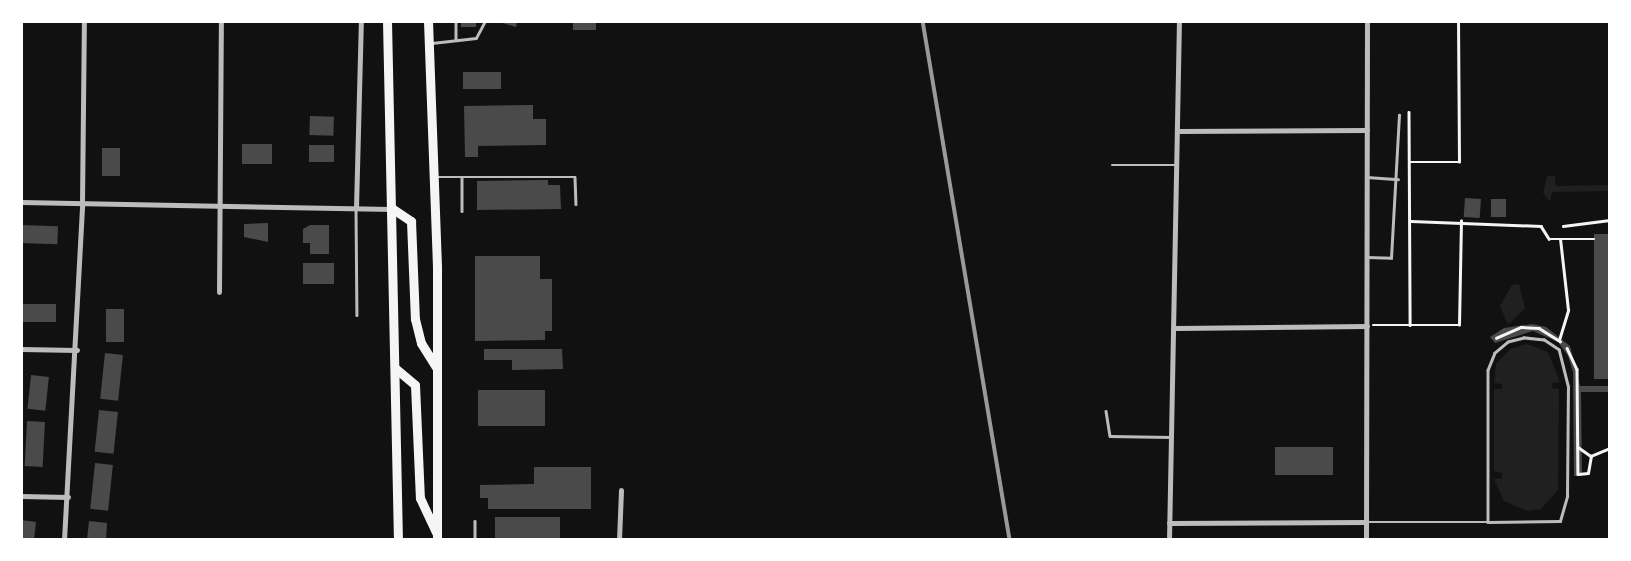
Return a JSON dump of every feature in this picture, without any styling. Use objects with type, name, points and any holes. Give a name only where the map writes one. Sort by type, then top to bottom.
[{"type":"main road","points":[[387,21],[398,540]]},
{"type":"main road","points":[[428,21],[437,368],[437,538]]},
{"type":"main road","points":[[393,209],[411,220],[415,319],[421,343],[437,368]]},
{"type":"main road","points":[[395,368],[415,385],[420,498],[437,538]]},
{"type":"street","points":[[64,540],[77,350],[84,21]]},
{"type":"street","points":[[219,292],[221,21]]},
{"type":"street","points":[[356,208],[360,21]]},
{"type":"street","points":[[1169,540],[1170,437],[1176,328],[1179,21]]},
{"type":"street","points":[[1366,540],[1367,21]]},
{"type":"street","points":[[1178,131],[1367,130]]},
{"type":"street","points":[[21,202],[393,209]]},
{"type":"street","points":[[1176,328],[1367,326]]},
{"type":"street","points":[[21,349],[77,350]]},
{"type":"street","points":[[619,540],[621,490]]},
{"type":"street","points":[[21,496],[68,497]]},
{"type":"street","points":[[1169,523],[1366,522]]},
{"type":"lane","points":[[456,21],[456,40]]},
{"type":"lane","points":[[429,44],[476,38],[485,21]]},
{"type":"lane","points":[[1367,257],[1391,258],[1399,179],[1399,115]]},
{"type":"lane","points":[[1112,165],[1178,165]]},
{"type":"lane","points":[[433,177],[575,177],[576,204]]},
{"type":"lane","points":[[462,177],[462,211]]},
{"type":"lane","points":[[1367,177],[1399,179]]},
{"type":"lane","points":[[356,208],[357,314]]},
{"type":"lane","points":[[1366,522],[1488,522],[1560,520],[1564,509],[1568,453],[1565,366],[1559,350],[1544,340],[1524,338],[1508,342],[1494,353],[1488,370],[1488,522]]},
{"type":"lane","points":[[1106,411],[1110,436],[1170,437]]},
{"type":"lane","points":[[475,521],[475,540]]},
{"type":"path","points":[[1409,162],[1459,162],[1458,21]]},
{"type":"path","points":[[1409,112],[1410,325]]},
{"type":"path","points":[[1563,226],[1610,220]]},
{"type":"path","points":[[1409,221],[1541,226],[1549,239],[1594,239]]},
{"type":"path","points":[[1367,326],[1460,325],[1461,221]]},
{"type":"path","points":[[1559,340],[1568,310],[1560,239]]},
{"type":"path","points":[[1578,447],[1591,456]]},
{"type":"path","points":[[1591,456],[1610,448]]},
{"type":"path","points":[[1578,474],[1588,473],[1591,456]]},
{"type":"shaded area","points":[[1547,176],[1555,176],[1556,186],[1610,185],[1610,191],[1552,192],[1550,202],[1543,193]]},
{"type":"shaded area","points":[[1519,284],[1525,308],[1508,325],[1500,306],[1512,285]]},
{"type":"shaded area","points":[[1527,344],[1548,352],[1560,382],[1552,383],[1552,388],[1559,389],[1558,490],[1541,509],[1527,511],[1504,501],[1494,479],[1502,478],[1502,473],[1494,471],[1494,389],[1502,389],[1502,384],[1494,383],[1496,364],[1510,349]]},
{"type":"building","points":[[461,21],[476,21],[476,27],[461,27]]},
{"type":"building","points":[[496,21],[517,21],[516,27]]},
{"type":"building","points":[[573,21],[596,21],[596,30],[573,30]]},
{"type":"building","points":[[463,72],[501,72],[501,89],[463,89]]},
{"type":"building","points":[[533,105],[533,119],[546,119],[546,145],[478,146],[478,157],[465,157],[464,106]]},
{"type":"building","points":[[310,116],[334,117],[333,136],[309,135]]},
{"type":"building","points":[[242,144],[272,144],[272,164],[242,164]]},
{"type":"building","points":[[309,145],[334,145],[334,162],[309,162]]},
{"type":"building","points":[[102,148],[120,148],[120,176],[102,176]]},
{"type":"building","points":[[548,180],[548,185],[560,185],[561,209],[477,210],[477,181]]},
{"type":"building","points":[[1465,198],[1481,199],[1480,218],[1464,217]]},
{"type":"building","points":[[1491,199],[1506,199],[1506,217],[1491,217]]},
{"type":"building","points":[[268,223],[268,242],[244,237],[244,224]]},
{"type":"building","points":[[21,225],[58,226],[57,244],[21,243]]},
{"type":"building","points":[[310,225],[329,225],[329,254],[310,254],[310,243],[303,243],[303,229]]},
{"type":"building","points":[[1594,234],[1610,234],[1610,379],[1594,379]]},
{"type":"building","points":[[475,256],[540,256],[540,279],[552,279],[552,331],[545,331],[545,340],[475,341]]},
{"type":"building","points":[[303,263],[334,263],[334,284],[303,284]]},
{"type":"building","points":[[21,304],[56,304],[56,322],[21,322]]},
{"type":"building","points":[[106,309],[124,309],[124,342],[106,342]]},
{"type":"building","points":[[1532,324],[1546,327],[1570,346],[1580,386],[1610,386],[1610,392],[1581,392],[1582,476],[1574,476],[1573,372],[1568,356],[1558,342],[1533,331],[1495,343],[1490,337],[1504,328]]},
{"type":"building","points":[[484,349],[562,349],[563,369],[512,370],[512,360],[484,360]]},
{"type":"building","points":[[105,353],[123,355],[118,401],[100,399]]},
{"type":"building","points":[[31,375],[49,377],[45,411],[27,409]]},
{"type":"building","points":[[478,390],[545,390],[545,426],[478,426]]},
{"type":"building","points":[[99,410],[118,412],[114,454],[95,452]]},
{"type":"building","points":[[27,421],[45,422],[43,467],[25,466]]},
{"type":"building","points":[[1275,447],[1333,447],[1333,475],[1275,475]]},
{"type":"building","points":[[95,463],[113,465],[108,511],[90,509]]},
{"type":"building","points":[[534,467],[591,467],[591,509],[488,509],[488,498],[480,498],[480,485],[534,484]]},
{"type":"building","points":[[495,517],[560,517],[560,540],[495,540]]},
{"type":"building","points":[[21,520],[36,522],[34,540],[21,540]]},
{"type":"building","points":[[89,521],[107,523],[106,540],[87,540]]},
{"type":"railway","points":[[923,21],[1010,540]]}]
